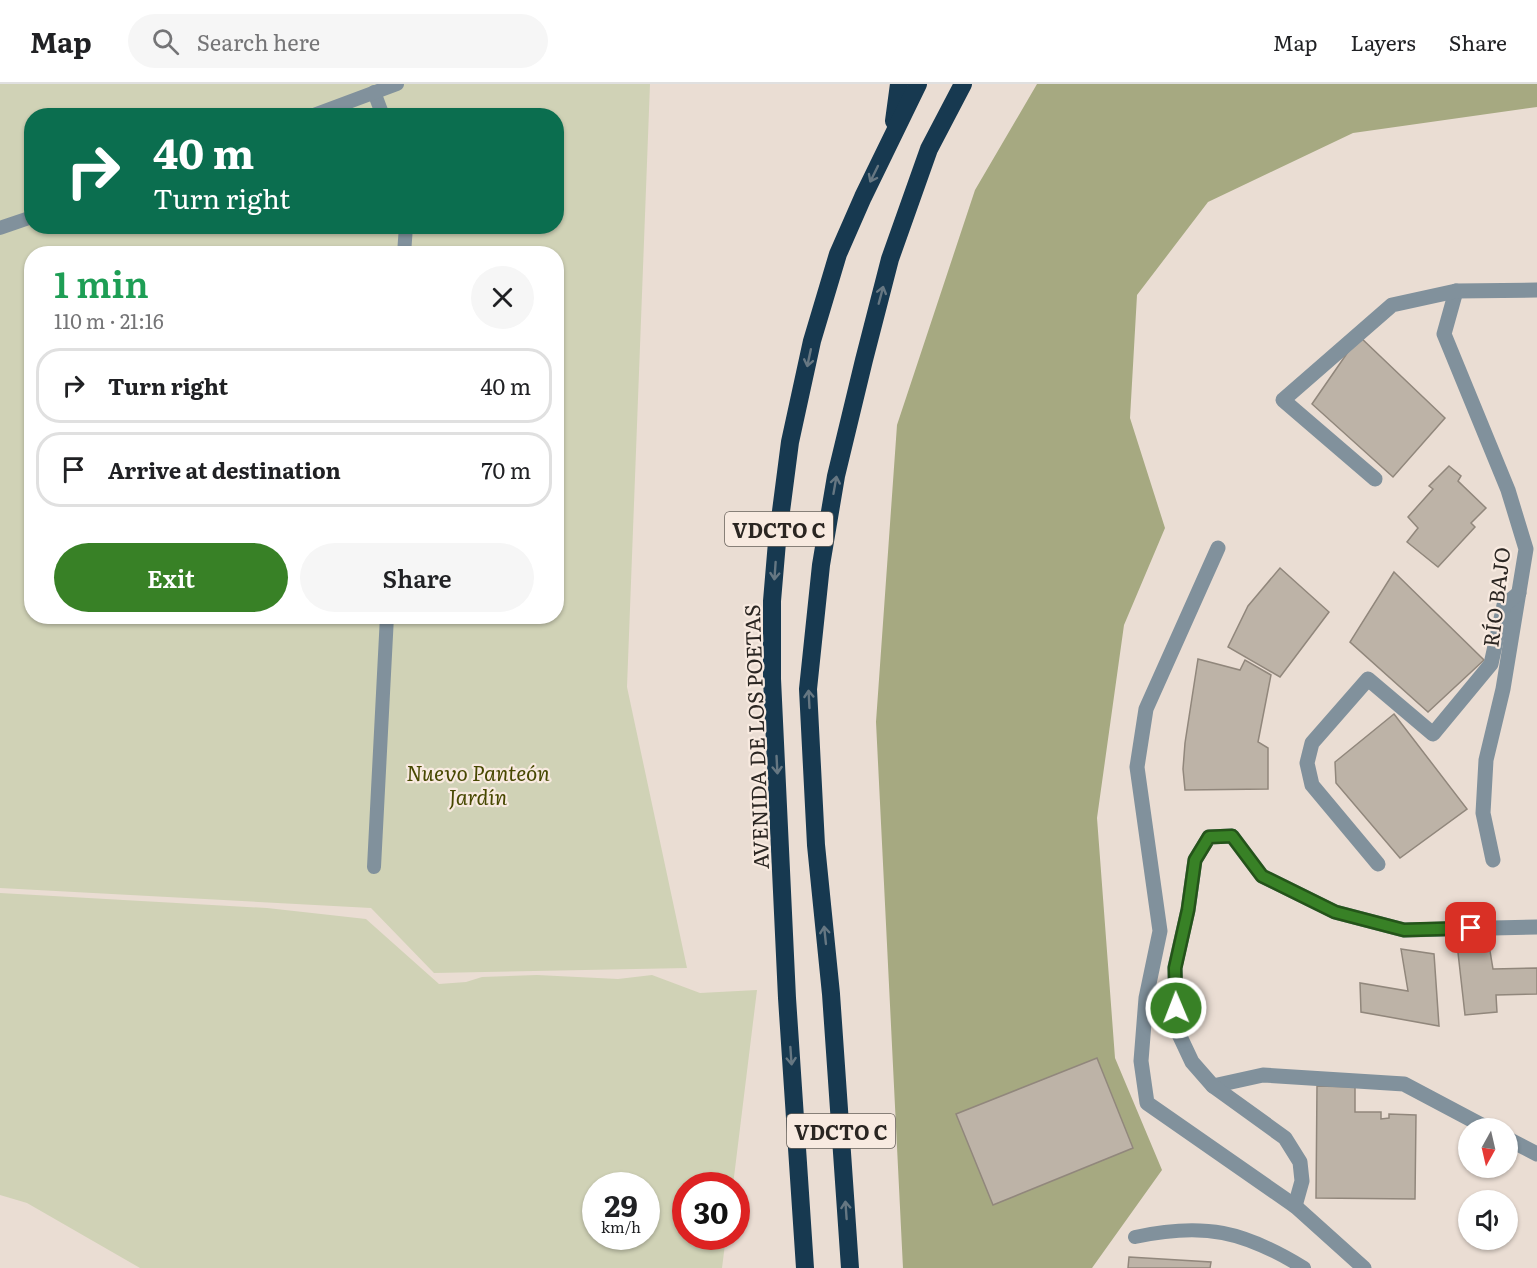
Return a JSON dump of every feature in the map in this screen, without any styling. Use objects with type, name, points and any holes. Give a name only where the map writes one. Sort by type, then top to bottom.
[{"type":"highway","points":[[891,138],[899,84]]},
{"type":"highway","name":"AVENIDA DE LOS POETAS","points":[[805,1268],[788,998],[772,679],[772,601],[777,542],[790,442],[812,341],[838,254],[918,84]]},
{"type":"highway","name":"VDCTO C","points":[[850,1268],[831,994],[816,845],[808,689],[821,565],[836,476],[890,259],[929,149],[963,84]]},
{"type":"street","points":[[1375,479],[1283,400],[1392,305],[1456,291],[1537,290]]},
{"type":"street","name":"RÍO BAJO","points":[[1456,291],[1444,334],[1508,490],[1526,549],[1503,689],[1486,760],[1483,813],[1493,860]]},
{"type":"street","points":[[1218,548],[1146,709],[1137,767],[1160,931],[1144,1019],[1141,1061],[1147,1103],[1295,1206],[1364,1268]]},
{"type":"street","points":[[1378,864],[1312,785],[1307,763],[1312,743],[1368,680],[1433,734],[1491,664],[1503,605],[1519,593]]},
{"type":"street","points":[[1295,1206],[1302,1180],[1300,1162],[1285,1138],[1213,1086],[1192,1062],[1176,1028],[1175,968],[1188,910],[1195,860],[1209,837],[1232,836],[1262,876],[1335,912],[1404,930],[1537,927]]},
{"type":"street","points":[[1213,1086],[1263,1075],[1404,1084],[1468,1118]]},
{"type":"street","points":[[1518,1144],[1537,1154]]},
{"type":"lane","points":[[332,108],[398,84]]},
{"type":"lane","points":[[375,92],[380,108]]},
{"type":"lane","points":[[0,228],[24,220]]},
{"type":"lane","points":[[374,867],[387,624]]},
{"type":"lane","points":[[1135,1237],[1167,1230],[1206,1229],[1263,1245],[1304,1268]]},
{"type":"green space","name":"Nuevo Panteón Jardín","points":[[0,84],[650,84],[627,687],[687,968],[434,973],[371,908],[0,888]]},
{"type":"green space","points":[[1037,84],[1537,84],[1537,107],[1353,133],[1208,202],[1137,295],[1130,418],[1165,528],[1124,625],[1097,818],[1115,1058],[1162,1170],[1092,1268],[903,1268],[876,722],[897,425],[975,190]]},
{"type":"green space","points":[[0,893],[267,908],[366,919],[439,984],[466,982],[482,977],[537,975],[618,979],[652,975],[700,993],[757,990],[735,1172],[672,1172],[672,1250],[724,1250],[722,1268],[140,1268],[27,1203],[0,1195]]},
{"type":"building","points":[[1359,336],[1445,418],[1393,477],[1312,404]]},
{"type":"building","points":[[1449,466],[1461,476],[1458,481],[1486,508],[1471,523],[1475,527],[1438,567],[1407,542],[1418,528],[1408,517],[1433,489],[1429,486]]},
{"type":"building","points":[[1280,568],[1329,612],[1280,677],[1228,647],[1248,606]]},
{"type":"building","points":[[1394,572],[1484,660],[1428,712],[1350,642]]},
{"type":"building","points":[[1198,659],[1240,670],[1245,660],[1271,675],[1258,742],[1268,748],[1268,789],[1185,790],[1183,769],[1185,743]]},
{"type":"building","points":[[1394,714],[1467,809],[1400,858],[1336,783],[1335,762]]},
{"type":"building","points":[[1487,933],[1493,969],[1537,968],[1537,994],[1496,995],[1497,1012],[1465,1015],[1456,935]]},
{"type":"building","points":[[1401,949],[1434,954],[1439,1026],[1361,1012],[1360,983],[1408,991]]},
{"type":"building","points":[[1097,1058],[1133,1148],[993,1205],[956,1114]]},
{"type":"building","points":[[1317,1086],[1355,1087],[1355,1112],[1381,1112],[1381,1119],[1389,1118],[1389,1114],[1416,1115],[1415,1199],[1316,1198]]},
{"type":"building","points":[[1129,1257],[1211,1262],[1210,1268],[1128,1268]]},
{"type":"route","points":[[1176,1008],[1175,968],[1188,910],[1195,860],[1209,837],[1232,836],[1262,876],[1335,912],[1404,930],[1471,928]]}]
